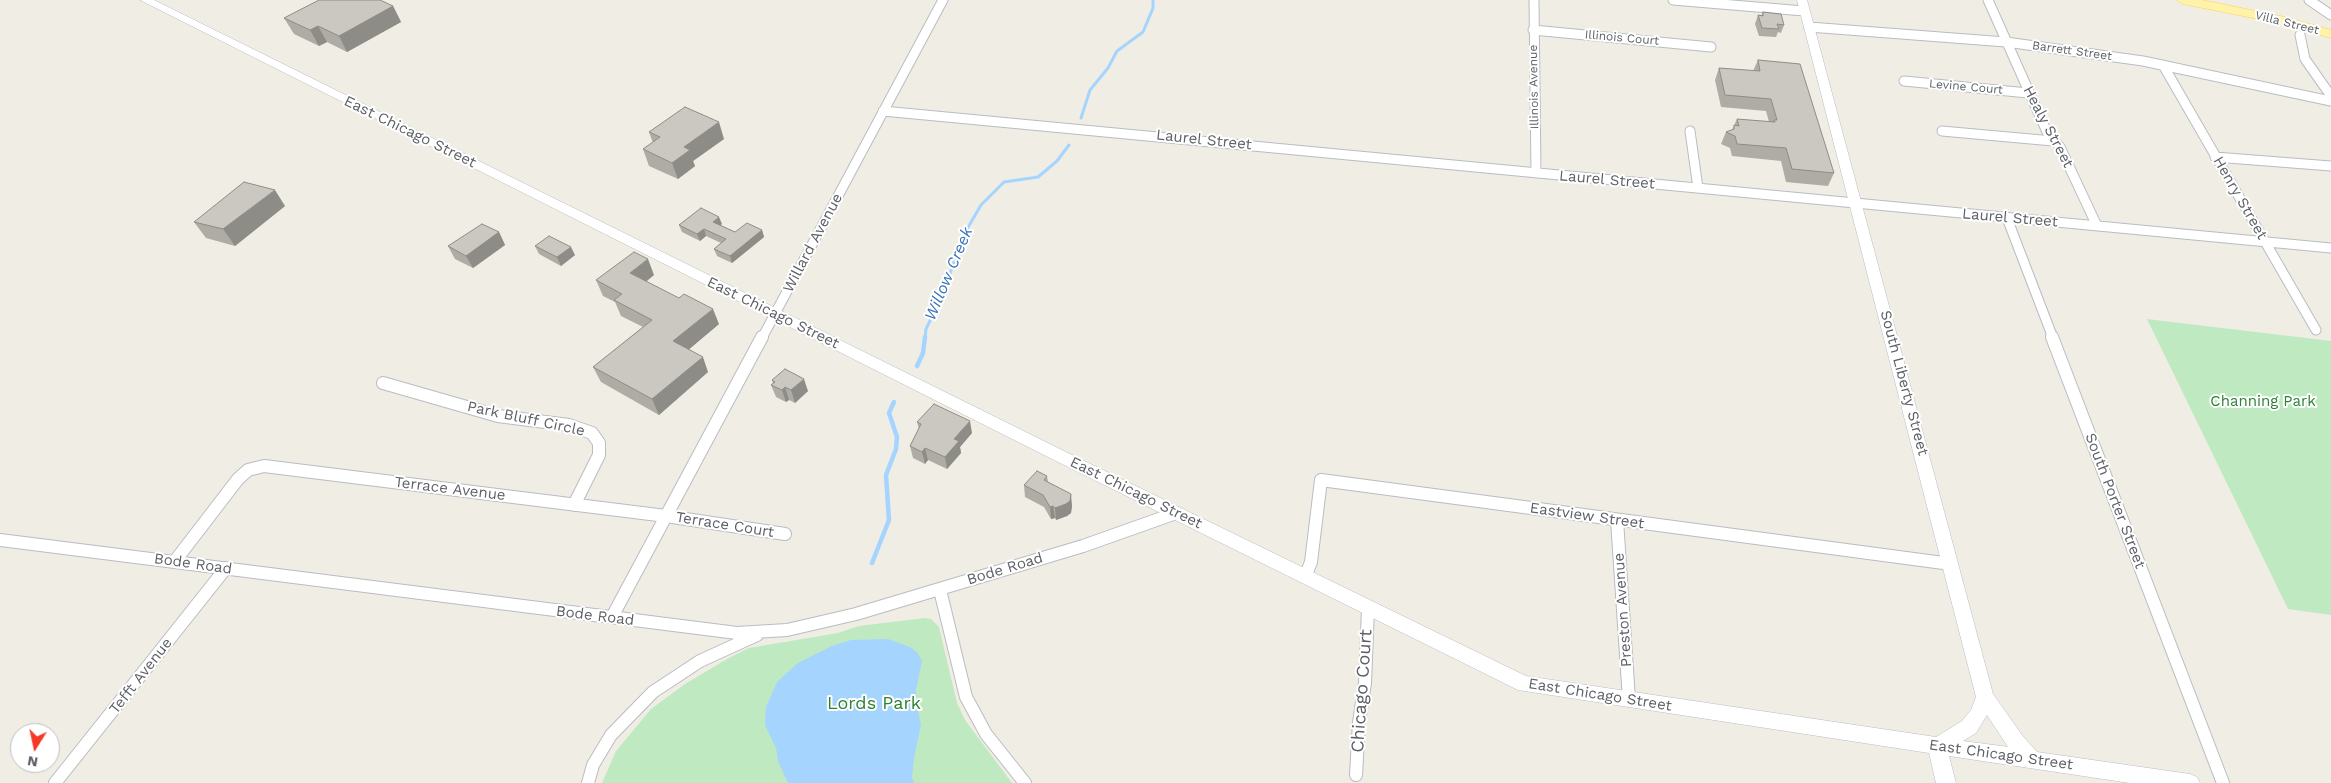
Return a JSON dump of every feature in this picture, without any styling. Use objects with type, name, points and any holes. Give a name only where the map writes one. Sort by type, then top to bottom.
[{"type":"main road","name":"East Chicago Street","points":[[145,0],[1524,684],[2190,783]]},
{"type":"main road","name":"Villa Street","points":[[2184,0],[2284,21],[2331,34]]},
{"type":"main road","name":"South Liberty Street","points":[[1803,5],[1857,204],[1985,697],[2015,741],[2032,760]]},
{"type":"main road","points":[[1946,783],[1937,746],[1970,727],[1978,715],[1985,697]]},
{"type":"street","name":"Willard Avenue","points":[[612,617],[943,0]]},
{"type":"street","name":"Illinois Avenue","points":[[1534,0],[1536,173]]},
{"type":"street","points":[[1673,0],[1803,5]]},
{"type":"street","name":"Healy Street","points":[[1988,0],[2028,93],[2053,141],[2060,147],[2097,226]]},
{"type":"street","points":[[2309,0],[2331,15]]},
{"type":"street","name":"Barrett Street","points":[[1809,26],[2006,42],[2163,65],[2331,101]]},
{"type":"street","name":"Illinois Court","points":[[1533,30],[1712,47]]},
{"type":"street","points":[[2300,35],[2304,59],[2331,96]]},
{"type":"street","name":"Henry Street","points":[[2163,65],[2316,330]]},
{"type":"street","name":"Levine Court","points":[[1904,81],[2028,93]]},
{"type":"street","name":"Laurel Street","points":[[883,111],[2331,248]]},
{"type":"street","points":[[1690,131],[1698,188]]},
{"type":"street","points":[[1942,131],[2053,141]]},
{"type":"street","points":[[2215,157],[2331,166]]},
{"type":"street","name":"South Porter Street","points":[[2007,218],[2224,783]]},
{"type":"street","name":"Park Bluff Circle","points":[[383,383],[498,416],[569,425],[592,433],[599,443],[599,455],[574,505]]},
{"type":"street","name":"Terrace Avenue","points":[[175,561],[238,479],[251,468],[272,466],[666,516]]},
{"type":"street","name":"Eastview Street","points":[[1305,577],[1311,562],[1321,480],[1951,564]]},
{"type":"street","name":"Bode Road","points":[[0,540],[724,632],[764,632],[822,623],[940,590],[1082,546],[1176,513]]},
{"type":"street","name":"Terrace Court","points":[[666,516],[785,534]]},
{"type":"street","name":"Preston Avenue","points":[[1617,520],[1629,700]]},
{"type":"street","name":"Tefft Avenue","points":[[56,783],[226,568]]},
{"type":"street","points":[[940,590],[966,698],[986,734],[1025,783]]},
{"type":"street","name":"Chicago Court","points":[[1356,775],[1359,722],[1365,683],[1368,608]]},
{"type":"street","points":[[588,783],[593,765],[611,735],[653,692],[670,679],[706,658],[764,632]]},
{"type":"green space","name":"Channing Park","points":[[2147,319],[2331,341],[2331,615],[2288,609]]},
{"type":"green space","name":"Lords Park","points":[[925,618],[931,619],[939,627],[957,703],[965,720],[1012,783],[602,783],[616,751],[651,709],[685,684],[727,659],[749,648],[838,633],[859,626]]},
{"type":"water","points":[[888,639],[910,647],[917,652],[922,661],[916,690],[921,725],[914,758],[912,778],[914,783],[788,783],[778,761],[776,748],[765,725],[766,707],[777,682],[798,663],[832,646],[851,640]]},
{"type":"building","points":[[319,0],[380,0],[393,6],[339,36],[318,26],[310,30],[284,18]]},
{"type":"building","points":[[1763,12],[1781,14],[1784,25],[1777,24],[1779,29],[1762,28],[1758,15],[1763,16]]},
{"type":"building","points":[[1758,60],[1800,64],[1834,173],[1792,169],[1786,148],[1737,144],[1735,136],[1726,132],[1734,129],[1734,125],[1739,126],[1737,119],[1775,122],[1774,120],[1777,120],[1771,99],[1725,95],[1719,68],[1760,71]]},
{"type":"building","points":[[685,107],[719,122],[684,147],[690,150],[672,163],[643,149],[660,137],[649,132]]},
{"type":"building","points":[[244,182],[275,190],[223,229],[194,222]]},
{"type":"building","points":[[701,208],[719,217],[713,222],[735,232],[747,223],[762,230],[730,256],[714,249],[726,239],[704,229],[697,234],[679,225]]},
{"type":"building","points":[[482,224],[499,232],[466,256],[448,246]]},
{"type":"building","points":[[549,236],[571,247],[557,257],[535,246]]},
{"type":"building","points":[[634,252],[648,259],[630,273],[679,298],[684,294],[713,309],[673,341],[703,357],[652,399],[593,367],[652,320],[614,300],[622,294],[596,280]]},
{"type":"building","points":[[785,369],[804,379],[791,390],[785,387],[782,390],[771,385],[775,382],[772,380]]},
{"type":"building","points":[[934,404],[970,421],[954,439],[959,441],[945,457],[925,448],[922,452],[910,446],[921,424],[917,422]]},
{"type":"building","points":[[1037,471],[1047,476],[1044,480],[1071,494],[1070,501],[1055,508],[1053,506],[1050,507],[1043,495],[1024,485]]},
{"type":"waterway","name":"Willow Creek","points":[[1081,118],[1090,90],[1108,68],[1117,51],[1143,32],[1153,8],[1153,0]]},
{"type":"waterway","name":"Willow Creek","points":[[925,338],[926,329],[944,291],[963,236],[981,205],[1004,182],[1038,177],[1057,161],[1069,145]]},
{"type":"waterway","name":"Willow Creek","points":[[917,366],[923,353],[925,337]]},
{"type":"waterway","name":"Willow Creek","points":[[872,563],[889,520],[886,475],[896,449],[897,437],[889,413],[894,402]]}]
